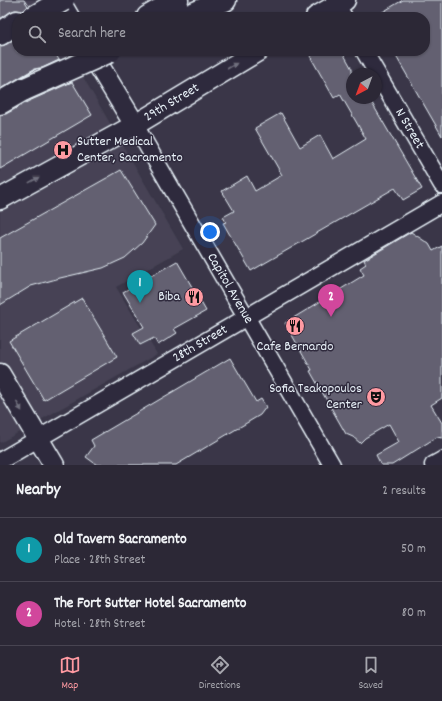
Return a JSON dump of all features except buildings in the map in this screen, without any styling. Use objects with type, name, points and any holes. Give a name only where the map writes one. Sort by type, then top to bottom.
[{"type":"highway","points":[[30,12],[46,0]]},
{"type":"highway","points":[[43,12],[63,0]]},
{"type":"highway","points":[[156,12],[176,0]]},
{"type":"highway","points":[[197,12],[224,0]]},
{"type":"highway","points":[[0,35],[12,26]]},
{"type":"highway","points":[[0,35],[12,29]]},
{"type":"highway","points":[[0,103],[81,56]]},
{"type":"highway","points":[[25,89],[99,56]]},
{"type":"main road","points":[[59,0],[66,12]]},
{"type":"main road","points":[[325,12],[340,4]]},
{"type":"main road","name":"Capitol Avenue","points":[[93,56],[135,125]]},
{"type":"main road","name":"29th Street","points":[[0,199],[135,125],[250,56]]},
{"type":"main road","points":[[0,374],[54,465]]},
{"type":"street","name":"N Street","points":[[367,56],[442,185]]},
{"type":"street","name":"Capitol Avenue","points":[[135,125],[332,465]]},
{"type":"street","name":"28th Street","points":[[0,461],[442,204]]},
{"type":"street","points":[[433,465],[442,460]]},
{"type":"shaded area","name":"Sutter Medical Center, Sacramento","points":[[0,0],[38,0],[45,12],[12,12],[12,56],[71,56],[183,249],[116,287],[157,354],[0,443]]},
{"type":"place","name":"Sutter Medical Center, Sacramento","points":[[63,150]]},
{"type":"place","name":"Biba","points":[[194,297]]},
{"type":"place","name":"Old Tavern Sacramento","points":[[140,303]]},
{"type":"place","name":"The Fort Sutter Hotel Sacramento","points":[[331,317]]},
{"type":"place","name":"Cafe Bernardo","points":[[295,326]]},
{"type":"place","name":"Sofia Tsakopoulos Center","points":[[376,397]]}]
